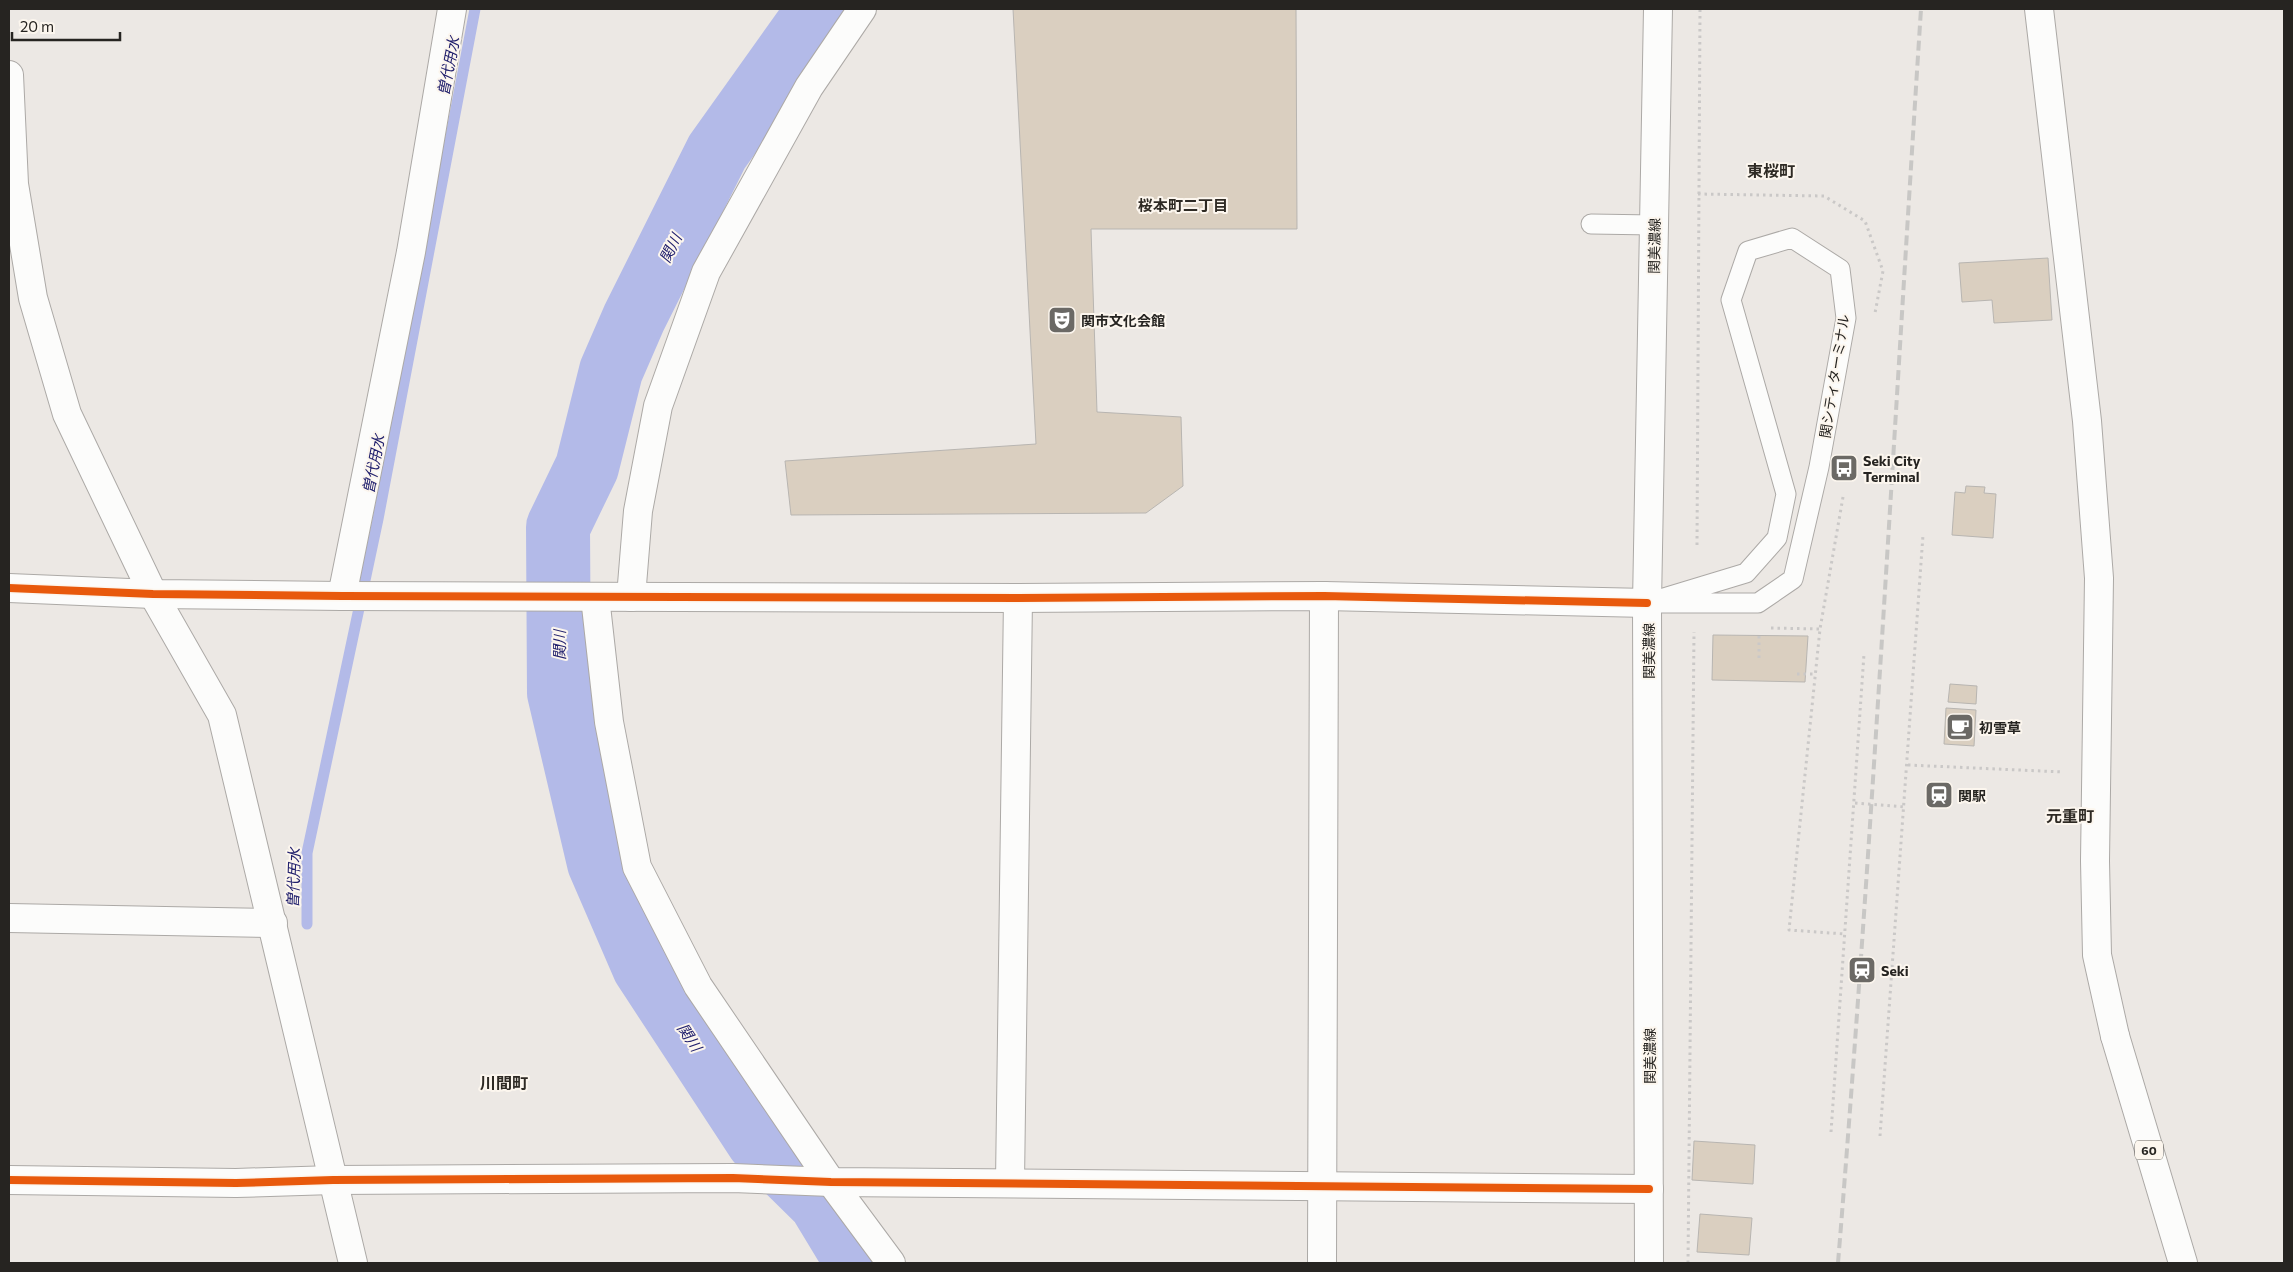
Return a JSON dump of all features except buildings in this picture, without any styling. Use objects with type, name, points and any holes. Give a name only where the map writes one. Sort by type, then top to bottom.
[{"type":"street","points":[[342,596],[411,252],[452,9]]},
{"type":"street","points":[[631,597],[638,511],[658,406],[706,272],[809,87],[862,9]]},
{"type":"street","name":"関美濃線","points":[[1649,1263],[1647,603],[1658,9]]},
{"type":"street","points":[[2040,9],[2087,421],[2100,578],[2096,774]]},
{"type":"street","points":[[9,75],[21,298],[68,414],[153,594],[222,715],[353,1263]]},
{"type":"street","points":[[9,588],[153,594],[342,596],[1018,598],[1324,596],[1647,603]]},
{"type":"street","points":[[1322,1263],[1324,596]]},
{"type":"street","points":[[595,597],[609,722],[637,867],[698,986],[829,1182],[891,1263]]},
{"type":"street","points":[[1010,1182],[1018,598]]},
{"type":"street","name":"60","points":[[2096,774],[2097,955],[2115,1036],[2183,1263]]},
{"type":"street","points":[[9,918],[273,923]]},
{"type":"street","points":[[9,1180],[236,1184],[333,1180],[733,1178],[829,1182],[1010,1182],[1322,1188],[1649,1189]]},
{"type":"lane","points":[[1591,224],[1654,225]]},
{"type":"lane","name":"関シティターミナル","points":[[1792,238],[1840,268],[1846,318],[1819,467],[1793,579],[1758,603],[1647,603],[1746,573],[1777,538],[1786,494],[1731,300],[1748,251],[1792,238]]},
{"type":"path","points":[[1697,545],[1700,9]]},
{"type":"path","points":[[1880,1136],[1923,534]]},
{"type":"path","points":[[1688,1263],[1694,627]]},
{"type":"path","points":[[1750,628],[1760,628],[1759,658]]},
{"type":"path","points":[[1768,628],[1820,629],[1789,930],[1845,934]]},
{"type":"path","points":[[1831,1132],[1864,654]]},
{"type":"path","points":[[1797,674],[1816,674]]},
{"type":"path","points":[[1908,765],[2096,774]]},
{"type":"path","points":[[1855,803],[1905,807]]},
{"type":"waterway","name":"曽代用水","points":[[307,924],[307,853],[378,519],[475,9]]},
{"type":"waterway","name":"関川","points":[[819,9],[717,152],[634,318],[611,371],[587,467],[558,527],[559,693],[599,863],[644,967],[758,1141],[820,1202],[857,1263]]},
{"type":"railway","points":[[1838,1263],[1872,793],[1921,9]]},
{"type":"cycle path","points":[[9,588],[153,594],[342,596],[1018,598],[1324,596],[1647,603]]},
{"type":"cycle path","points":[[9,1180],[236,1183],[333,1180],[733,1178],[831,1182],[1649,1189]]},
{"type":"place","name":"関市文化会館","points":[[1062,320]]},
{"type":"place","name":"Seki City Terminal","points":[[1844,468]]},
{"type":"place","name":"初雪草","points":[[1960,727]]},
{"type":"place","name":"関駅","points":[[1939,795]]},
{"type":"place","name":"Seki","points":[[1862,970]]},
{"type":"district","name":"東桜町","points":[[1771,170]]},
{"type":"district","name":"桜本町二丁目","points":[[1183,205]]},
{"type":"district","name":"元重町","points":[[2070,815]]},
{"type":"district","name":"川間町","points":[[504,1082]]}]
